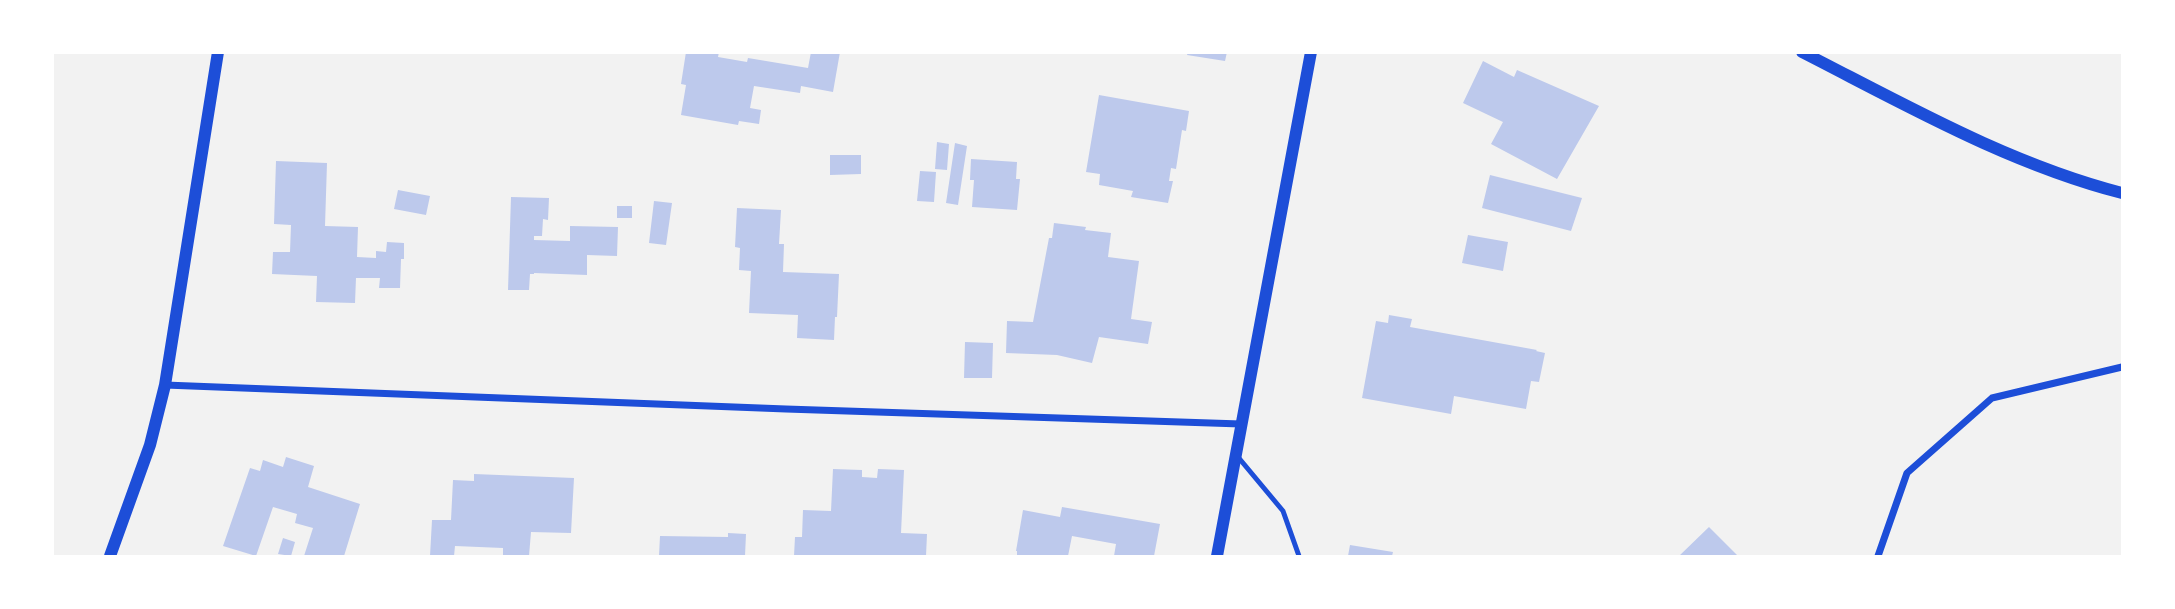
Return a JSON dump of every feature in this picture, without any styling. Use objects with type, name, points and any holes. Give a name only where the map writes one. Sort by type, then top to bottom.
[{"type":"street","points":[[110,556],[150,446],[165,385],[218,52]]},
{"type":"street","points":[[1217,556],[1311,52]]},
{"type":"street","points":[[1802,52],[2008,155],[2045,170],[2123,193]]},
{"type":"street","points":[[1878,556],[1907,473],[1992,398],[2123,368]]},
{"type":"street","points":[[165,385],[1241,424]]},
{"type":"lane","points":[[1236,454],[1283,511],[1298,556]]},
{"type":"building","points":[[686,52],[719,52],[718,57],[747,62],[748,58],[808,68],[811,52],[840,52],[833,92],[801,86],[800,93],[754,86],[750,108],[761,110],[759,124],[739,121],[738,125],[681,115],[686,85],[681,84]]},
{"type":"building","points":[[1188,52],[1227,52],[1225,61],[1187,55]]},
{"type":"building","points":[[1483,61],[1514,77],[1517,70],[1599,106],[1557,179],[1491,144],[1503,122],[1463,103]]},
{"type":"building","points":[[1099,95],[1189,111],[1186,131],[1182,130],[1176,169],[1171,168],[1169,181],[1173,181],[1168,203],[1131,197],[1133,191],[1099,185],[1100,174],[1086,172]]},
{"type":"building","points":[[937,142],[949,144],[947,170],[935,169]]},
{"type":"building","points":[[955,143],[967,146],[958,205],[946,203]]},
{"type":"building","points":[[830,155],[861,155],[861,174],[830,175]]},
{"type":"building","points":[[971,159],[1017,162],[1016,179],[1020,179],[1017,210],[972,207],[974,180],[970,180]]},
{"type":"building","points":[[276,161],[327,163],[325,226],[358,227],[357,257],[376,258],[376,251],[386,252],[387,242],[404,243],[400,288],[379,288],[380,278],[356,278],[355,303],[316,302],[317,276],[272,274],[273,252],[290,252],[291,225],[274,224]]},
{"type":"building","points":[[920,171],[936,172],[934,202],[917,201]]},
{"type":"building","points":[[1490,175],[1582,198],[1571,231],[1482,208]]},
{"type":"building","points":[[398,190],[430,196],[426,215],[394,209]]},
{"type":"building","points":[[511,197],[549,198],[548,220],[543,219],[542,236],[534,236],[534,240],[570,241],[570,226],[618,227],[617,256],[587,255],[587,275],[534,273],[530,274],[529,290],[508,290]]},
{"type":"building","points":[[654,201],[672,203],[666,245],[649,243]]},
{"type":"building","points":[[617,206],[632,206],[632,218],[617,218]]},
{"type":"building","points":[[737,208],[781,210],[779,244],[784,244],[783,272],[839,274],[834,340],[797,338],[798,315],[749,313],[751,271],[739,270],[740,248],[735,247]]},
{"type":"building","points":[[1054,223],[1111,233],[1108,257],[1139,261],[1131,319],[1152,322],[1148,344],[1099,337],[1092,363],[1057,355],[1006,353],[1007,321],[1033,322]]},
{"type":"building","points":[[1468,235],[1508,242],[1503,271],[1462,263]]},
{"type":"building","points":[[1389,315],[1412,319],[1410,327],[1545,353],[1539,382],[1531,381],[1526,409],[1454,396],[1451,414],[1362,398],[1376,321],[1388,323]]},
{"type":"building","points":[[965,342],[993,343],[992,378],[964,378]]},
{"type":"building","points":[[286,457],[314,466],[308,487],[360,504],[344,556],[304,556],[313,528],[295,523],[297,514],[273,507],[256,556],[223,546],[250,468],[260,471],[263,460],[283,467]]},
{"type":"building","points":[[833,469],[862,470],[862,477],[877,478],[878,469],[904,470],[901,533],[927,534],[926,556],[794,556],[795,537],[802,537],[803,510],[831,511]]},
{"type":"building","points":[[474,474],[574,478],[571,533],[531,532],[529,556],[503,556],[503,548],[455,546],[454,556],[430,556],[432,520],[451,520],[453,480],[474,481]]},
{"type":"building","points":[[1062,507],[1160,524],[1154,556],[1114,556],[1116,544],[1072,536],[1068,556],[1017,556],[1023,510],[1060,517]]},
{"type":"building","points":[[1709,527],[1738,556],[1679,556]]},
{"type":"building","points":[[728,533],[746,534],[745,556],[659,556],[660,536],[728,537]]},
{"type":"building","points":[[283,538],[295,542],[291,556],[278,554]]},
{"type":"building","points":[[1350,545],[1393,552],[1392,556],[1348,556]]}]
